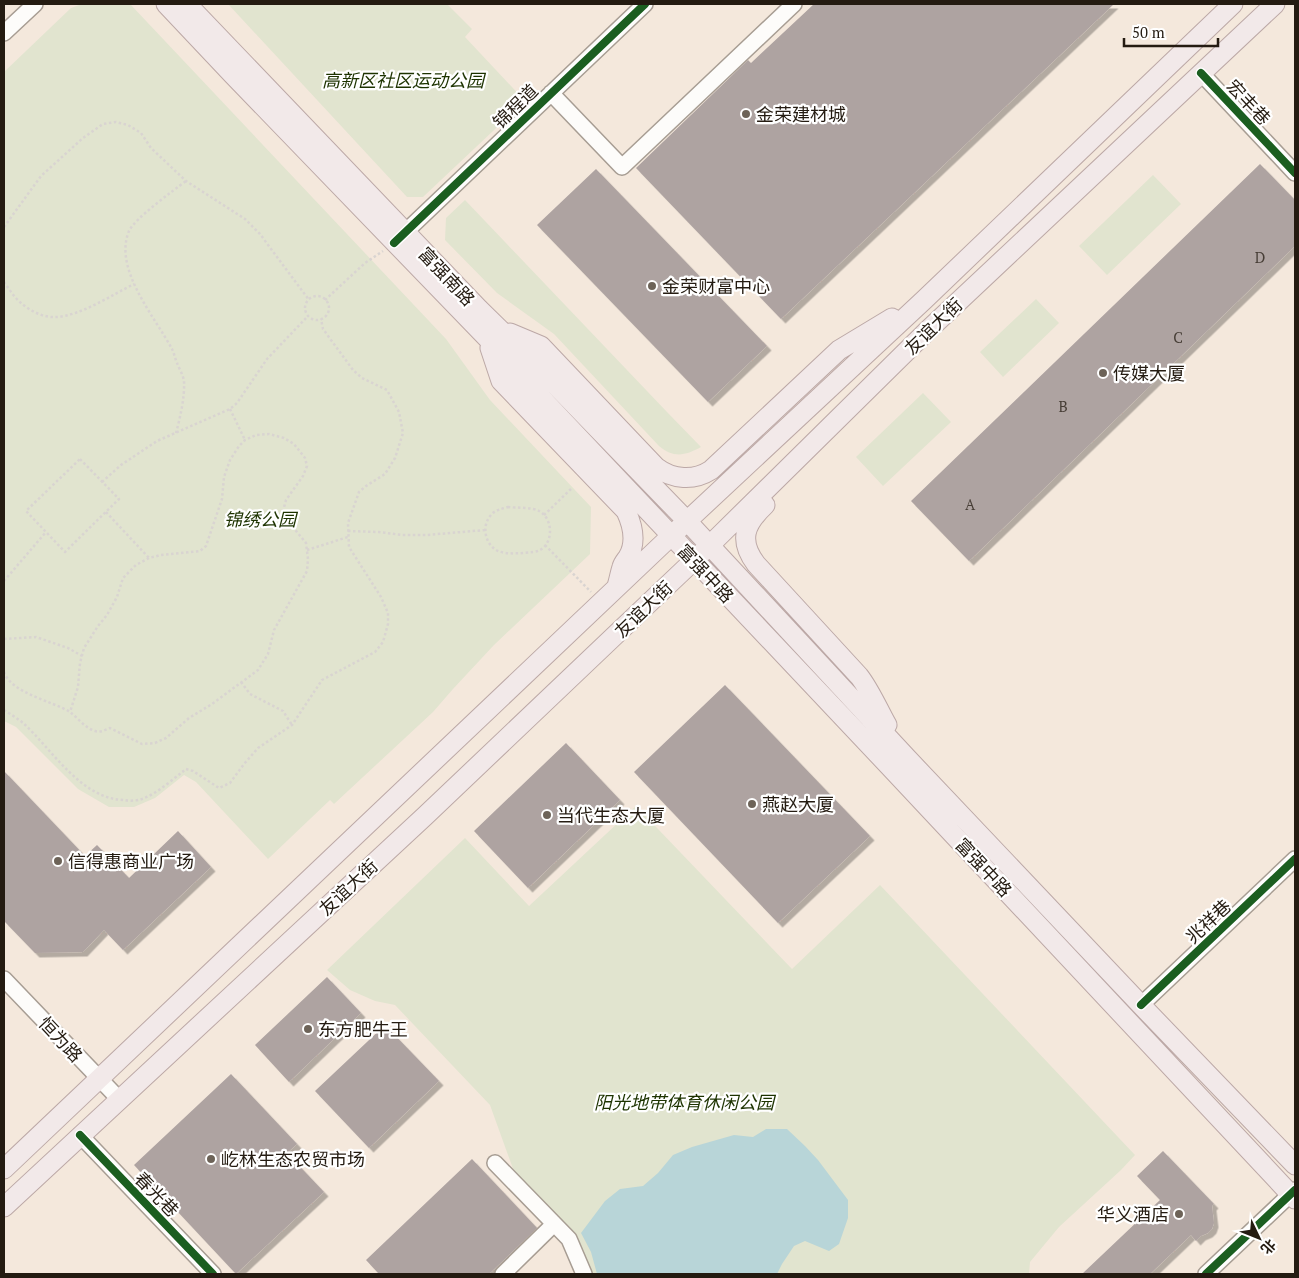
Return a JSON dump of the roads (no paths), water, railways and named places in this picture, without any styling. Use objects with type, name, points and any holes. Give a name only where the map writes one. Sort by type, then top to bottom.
[{"type":"main road","name":"富强南路","points":[[166,4],[400,237],[494,334],[531,360],[710,545]]},
{"type":"main road","name":"富强南路","points":[[187,4],[400,237]]},
{"type":"main road","name":"友谊大街","points":[[4,1169],[671,536],[924,300],[1233,4]]},
{"type":"main road","name":"友谊大街","points":[[4,1207],[425,816],[710,545],[926,332],[1275,4]]},
{"type":"main road","points":[[617,588],[622,565],[632,548],[633,528],[626,511],[501,381],[494,334],[541,346],[656,467],[672,475],[696,477],[711,470],[839,350],[924,300]]},
{"type":"main road","points":[[907,758],[864,682],[852,666],[756,564],[746,548],[746,540],[750,524],[759,511],[892,379],[926,332]]},
{"type":"main road","name":"富强南路","points":[[494,334],[515,370],[671,536]]},
{"type":"main road","name":"富强中路","points":[[671,536],[1294,1194]]},
{"type":"main road","name":"富强中路","points":[[710,545],[907,758],[1140,1005],[1295,1165]]},
{"type":"street","points":[[4,33],[35,4]]},
{"type":"street","name":"锦程道","points":[[400,237],[645,4]]},
{"type":"street","points":[[551,93],[622,168],[794,4]]},
{"type":"street","name":"宏丰巷","points":[[1201,73],[1295,173]]},
{"type":"street","name":"兆祥巷","points":[[1140,1005],[1295,859]]},
{"type":"street","name":"恒为路","points":[[4,979],[119,1099]]},
{"type":"street","name":"春光巷","points":[[80,1135],[213,1274]]},
{"type":"street","points":[[494,1164],[569,1239],[584,1274]]},
{"type":"street","points":[[1206,1274],[1294,1194]]},
{"type":"street","points":[[503,1274],[554,1224]]},
{"type":"water","points":[[766,1129],[787,1129],[818,1160],[848,1200],[848,1218],[839,1244],[829,1251],[805,1241],[794,1246],[777,1274],[597,1274],[591,1252],[581,1233],[605,1201],[620,1189],[643,1186],[658,1173],[673,1155],[692,1147],[734,1135],[753,1137]]},
{"type":"place","name":"金荣建材城","points":[[746,114]]},
{"type":"place","name":"金荣财富中心","points":[[652,286]]},
{"type":"place","name":"传媒大厦","points":[[1103,373]]},
{"type":"place","name":"燕赵大厦","points":[[752,804]]},
{"type":"place","name":"当代生态大厦","points":[[547,815]]},
{"type":"place","name":"信得惠商业广场","points":[[58,861]]},
{"type":"place","name":"东方肥牛王","points":[[308,1029]]},
{"type":"place","name":"屹林生态农贸市场","points":[[211,1159]]},
{"type":"place","name":"华义酒店","points":[[1179,1214]]},
{"type":"park label","name":"高新区社区运动公园","points":[[403,80]]},
{"type":"park label","name":"锦绣公园","points":[[260,519]]},
{"type":"park label","name":"阳光地带体育休闲公园","points":[[684,1102]]}]
